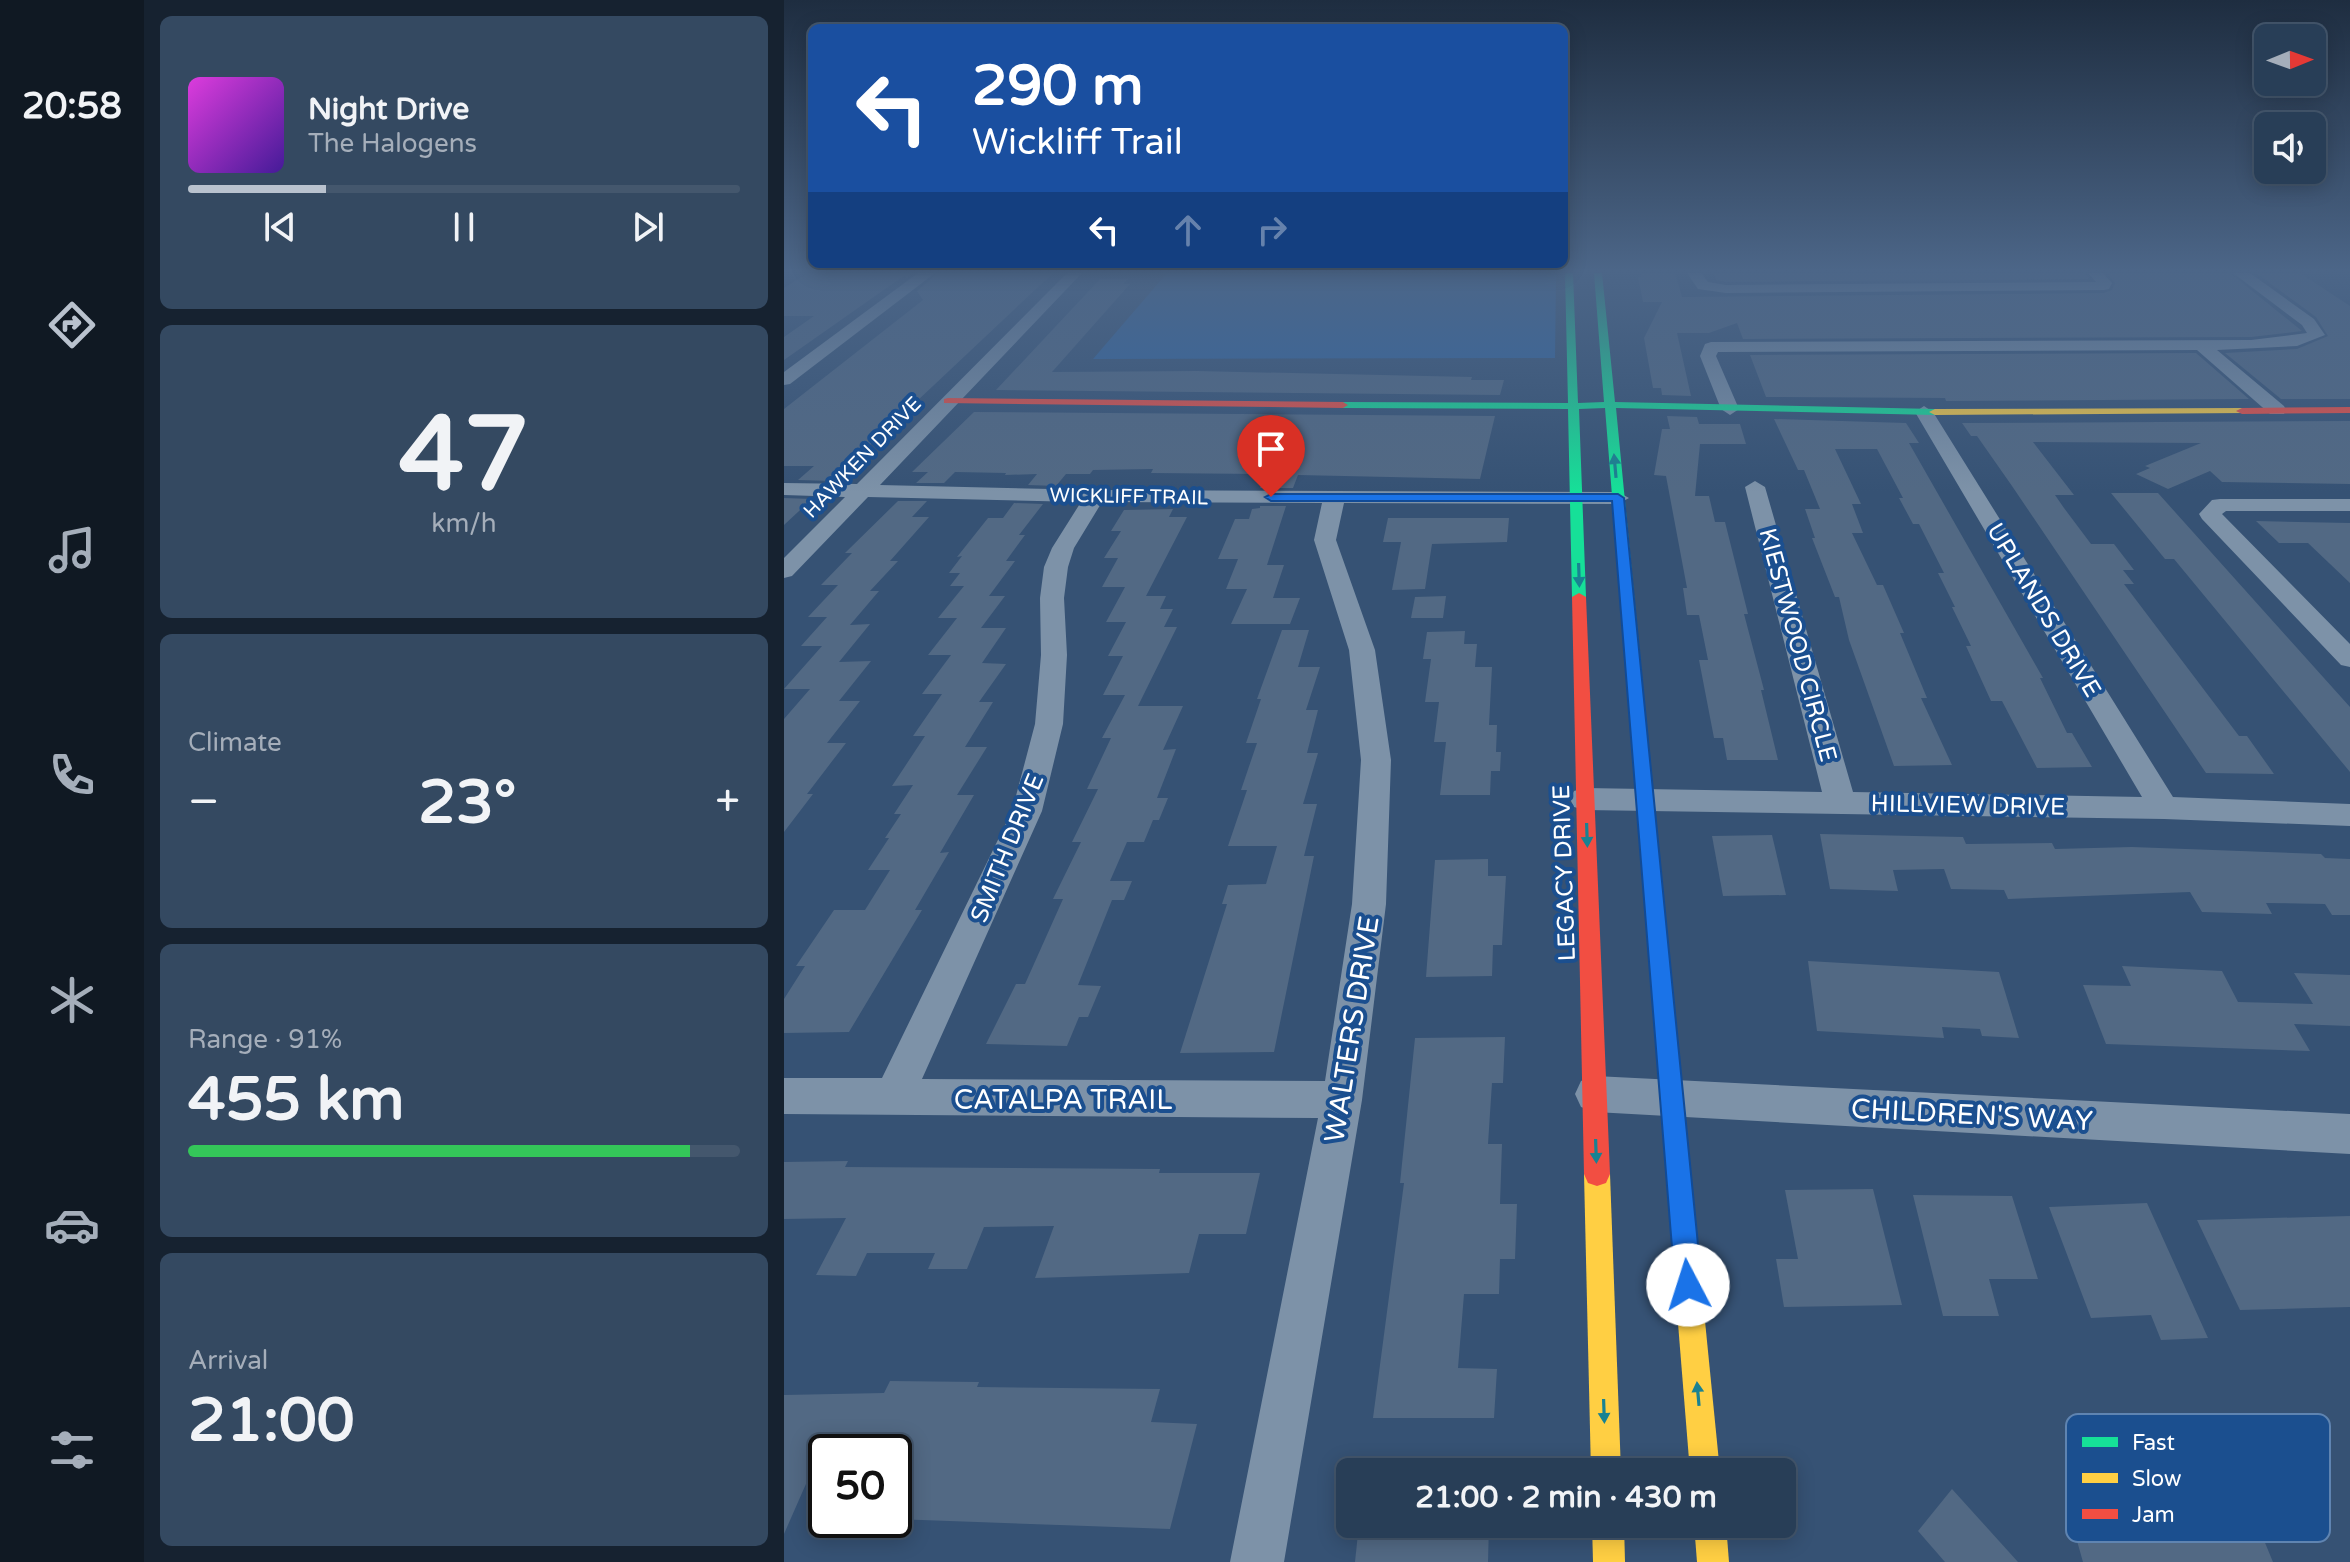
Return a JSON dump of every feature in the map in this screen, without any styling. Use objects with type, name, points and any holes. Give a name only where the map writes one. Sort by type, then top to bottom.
[{"type":"main road","name":"LEGACY DRIVE","points":[[1571,346],[1606,1458]]},
{"type":"main road","points":[[1605,346],[1704,1458]]},
{"type":"main road","points":[[948,401],[1647,404],[1730,409],[1924,412],[2350,410]]},
{"type":"main road","points":[[1608,1538],[1609,1562]]},
{"type":"main road","points":[[1711,1538],[1713,1562]]},
{"type":"street","points":[[784,380],[830,346]]},
{"type":"street","name":"HAWKEN DRIVE","points":[[784,571],[1003,346]]},
{"type":"street","points":[[1730,409],[1708,356],[1711,347],[1846,346]]},
{"type":"street","points":[[2202,346],[2277,410]]},
{"type":"street","name":"UPLANDS DRIVE","points":[[1924,412],[2164,808]]},
{"type":"street","name":"KIESTWOOD CIRCLE","points":[[1755,487],[1840,802]]},
{"type":"street","name":"WICKLIFF TRAIL","points":[[784,489],[1095,496],[1618,498]]},
{"type":"street","name":"SMITH DRIVE","points":[[893,1098],[1027,811],[1046,746],[1049,724],[1054,655],[1052,581],[1063,548],[1095,496]]},
{"type":"street","name":"WALTERS DRIVE","points":[[1257,1562],[1342,1100],[1369,904],[1377,795],[1372,711],[1362,650],[1325,540],[1334,498]]},
{"type":"street","points":[[2350,505],[2220,505],[2210,514],[2338,635],[2350,659]]},
{"type":"street","name":"HILLVIEW DRIVE","points":[[1585,799],[2164,808],[2350,815]]},
{"type":"street","name":"CHILDREN'S WAY","points":[[1595,1094],[2350,1134]]},
{"type":"street","name":"CATALPA TRAIL","points":[[784,1096],[1342,1100]]},
{"type":"shaded area","points":[[1104,346],[1555,346],[1555,358],[1093,359]]},
{"type":"building","points":[[784,346],[804,346],[784,360]]},
{"type":"building","points":[[864,346],[976,346],[832,481],[798,480],[814,466],[784,466],[784,409]]},
{"type":"building","points":[[1037,346],[1075,346],[1052,372],[1197,371],[1504,380],[1500,395],[996,390]]},
{"type":"building","points":[[1645,346],[1680,346],[1691,396],[1662,395],[1661,388],[1653,388]]},
{"type":"building","points":[[2304,346],[2350,346],[2350,399],[2281,399],[2225,353],[2297,349]]},
{"type":"building","points":[[2196,353],[2249,399],[1946,401],[1945,398],[1766,397],[1750,355]]},
{"type":"building","points":[[974,412],[1495,416],[1480,479],[1298,475],[1293,488],[1260,488],[1265,477],[1260,474],[1151,473],[1153,469],[1093,470],[1090,474],[1066,474],[1056,486],[1028,485],[1037,474],[1006,473],[955,472],[944,483],[916,483],[928,472],[912,472]]},
{"type":"building","points":[[1667,416],[1697,417],[1699,424],[1740,424],[1746,444],[1700,444],[1695,496],[1709,496],[1715,522],[1725,522],[1748,614],[1744,614],[1778,760],[1727,760],[1723,738],[1714,738],[1699,660],[1708,660],[1699,615],[1687,615],[1683,588],[1687,588],[1666,476],[1654,475],[1662,429],[1670,429]]},
{"type":"building","points":[[1774,419],[1906,423],[1919,443],[1909,443],[2043,678],[2040,678],[2067,733],[2072,733],[2092,767],[2037,768],[2002,701],[1991,701],[1966,646],[1971,646],[1952,607],[1955,607],[1938,573],[1944,573],[1919,524],[1913,524],[1877,449],[1835,449],[1861,504],[1852,504],[1863,533],[1852,533],[1877,585],[1883,585],[1904,633],[1900,633],[1927,698],[1921,698],[1952,765],[1894,766],[1849,640],[1839,597],[1835,597],[1812,538],[1815,538],[1805,509],[1820,509],[1804,470],[1798,470]]},
{"type":"building","points":[[2350,421],[2350,484],[2222,482],[2210,471],[2168,489],[2136,474],[2150,468],[2145,466],[2201,443],[2033,442],[2074,495],[2055,495],[2064,508],[2091,544],[2114,544],[2134,570],[2123,570],[2134,584],[2124,584],[2239,736],[2247,736],[2274,774],[2206,773],[2012,486],[1977,436],[1971,436],[1962,423]]},
{"type":"building","points":[[2111,493],[2158,493],[2350,707],[2350,772],[2174,559],[2165,559]]},
{"type":"building","points":[[784,498],[812,499],[784,525]]},
{"type":"building","points":[[898,501],[927,501],[912,517],[929,517],[890,561],[898,561],[870,591],[879,591],[850,625],[870,624],[839,662],[871,661],[839,701],[860,701],[827,743],[846,743],[807,794],[813,794],[784,832],[784,719],[810,689],[784,689],[822,646],[801,646],[827,617],[808,617],[838,585],[821,585],[852,553],[845,553]]},
{"type":"building","points":[[1014,503],[1043,504],[1019,535],[1025,535],[1006,561],[1015,561],[989,596],[1005,596],[981,628],[1006,628],[982,663],[1006,664],[979,702],[993,702],[965,747],[987,747],[957,795],[974,795],[940,853],[949,852],[915,910],[922,910],[849,1032],[784,1033],[784,999],[805,966],[796,966],[834,910],[865,910],[890,870],[868,870],[889,838],[885,838],[901,814],[894,814],[913,785],[892,786],[925,736],[913,736],[942,694],[922,694],[951,655],[928,655],[957,618],[938,618],[964,586],[950,586],[960,573],[949,573],[962,556],[957,557],[988,518],[1003,518]]},
{"type":"building","points":[[1286,506],[1267,565],[1284,565],[1273,598],[1300,598],[1290,624],[1231,624],[1247,589],[1226,589],[1238,559],[1218,559],[1235,519],[1249,519],[1252,509]]},
{"type":"building","points":[[1173,509],[1169,517],[1187,517],[1146,596],[1166,596],[1160,609],[1173,609],[1164,627],[1177,627],[1138,706],[1183,706],[1163,750],[1176,749],[1157,798],[1168,798],[1159,820],[1153,820],[1144,842],[1127,842],[1110,881],[1132,881],[1124,900],[1112,900],[1078,985],[1101,986],[1088,1017],[1079,1017],[1067,1046],[986,1044],[1016,984],[1025,984],[1063,899],[1053,899],[1081,842],[1072,842],[1098,789],[1087,789],[1111,738],[1102,738],[1125,695],[1103,695],[1123,656],[1108,656],[1126,622],[1106,622],[1125,587],[1102,587],[1118,558],[1104,558],[1121,531],[1111,531],[1124,510]]},
{"type":"building","points":[[1388,518],[1509,518],[1507,542],[1432,544],[1425,589],[1392,590],[1401,542],[1383,542]]},
{"type":"building","points":[[2256,521],[2350,523],[2350,583],[2308,543],[2279,543]]},
{"type":"building","points":[[1446,596],[1443,618],[1411,618],[1415,597]]},
{"type":"building","points":[[1282,630],[1309,630],[1298,667],[1320,667],[1306,710],[1318,710],[1307,753],[1318,753],[1303,804],[1317,804],[1304,856],[1314,856],[1274,1052],[1180,1053],[1227,904],[1222,904],[1228,885],[1266,884],[1277,846],[1228,846],[1247,790],[1241,790],[1257,743],[1246,743],[1261,699],[1257,699]]},
{"type":"building","points":[[1465,631],[1464,644],[1477,644],[1475,667],[1492,667],[1489,725],[1497,725],[1496,752],[1501,752],[1500,771],[1491,771],[1490,795],[1440,795],[1446,742],[1434,742],[1439,702],[1425,702],[1431,659],[1423,659],[1427,632]]},
{"type":"building","points":[[1820,834],[1963,837],[1966,844],[2052,843],[2055,849],[2132,847],[2321,854],[2325,858],[2350,859],[2350,915],[2332,915],[2325,904],[2266,903],[2272,914],[2202,912],[2190,892],[2008,899],[2004,890],[1951,889],[1944,869],[1893,870],[1898,891],[1830,889]]},
{"type":"building","points":[[1772,835],[1786,895],[1723,896],[1712,836]]},
{"type":"building","points":[[1488,859],[1488,876],[1506,876],[1502,945],[1493,945],[1492,976],[1426,977],[1435,860]]},
{"type":"building","points":[[1808,961],[1999,972],[2019,1038],[1982,1036],[1980,1029],[1942,1027],[1944,1038],[1817,1031]]},
{"type":"building","points":[[2122,966],[2222,971],[2238,1002],[2313,1004],[2294,973],[2350,975],[2350,1026],[2294,1024],[2310,1051],[2106,1044],[2083,985],[2131,986]]},
{"type":"building","points":[[1505,1037],[1503,1083],[1492,1083],[1488,1144],[1502,1144],[1500,1204],[1517,1204],[1515,1259],[1500,1259],[1499,1294],[1464,1294],[1458,1368],[1497,1369],[1494,1418],[1373,1418],[1404,1183],[1400,1183],[1415,1038]]},
{"type":"building","points":[[848,1161],[845,1167],[1160,1169],[1159,1173],[1260,1173],[1246,1234],[1199,1234],[1189,1273],[1035,1278],[1054,1226],[984,1227],[967,1269],[928,1269],[935,1253],[867,1253],[856,1276],[816,1275],[846,1218],[784,1219],[784,1162]]},
{"type":"building","points":[[1873,1189],[1902,1305],[1784,1307],[1776,1259],[1798,1259],[1785,1190]]},
{"type":"building","points":[[1913,1195],[2012,1196],[2038,1279],[1989,1279],[1999,1316],[1943,1316]]},
{"type":"building","points":[[2147,1203],[2208,1338],[2161,1340],[2151,1315],[2091,1318],[2049,1207]]},
{"type":"building","points":[[2350,1216],[2350,1307],[2240,1310],[2197,1220]]},
{"type":"building","points":[[890,1381],[979,1382],[977,1387],[1160,1389],[1151,1422],[1197,1424],[1170,1529],[912,1520],[912,1434],[808,1434],[808,1479],[784,1534],[784,1395],[884,1393]]},
{"type":"building","points":[[1952,1489],[2018,1562],[1945,1562],[1918,1531]]},
{"type":"building","points":[[1358,1538],[1489,1538],[1488,1562],[1355,1562]]},
{"type":"building","points":[[2077,1542],[2265,1542],[2273,1562],[2083,1562]]},
{"type":"traffic: fast","points":[[1571,346],[1579,597]]},
{"type":"traffic: fast","points":[[1605,346],[1648,833]]},
{"type":"traffic: fast","points":[[1343,405],[1537,407],[1647,404],[1935,412]]},
{"type":"traffic: slow","points":[[1935,412],[2242,411]]},
{"type":"traffic: slow","points":[[1676,1150],[1704,1458]]},
{"type":"traffic: slow","points":[[1597,1174],[1606,1458]]},
{"type":"traffic: slow","points":[[1608,1538],[1609,1562]]},
{"type":"traffic: slow","points":[[1711,1538],[1713,1562]]},
{"type":"traffic: jam","points":[[948,401],[1343,405]]},
{"type":"traffic: jam","points":[[2242,411],[2350,410]]},
{"type":"traffic: jam","points":[[1579,597],[1597,1174]]},
{"type":"traffic: jam","points":[[1648,833],[1676,1150]]},
{"type":"route","points":[[1271,497],[1618,498],[1688,1285]]}]
